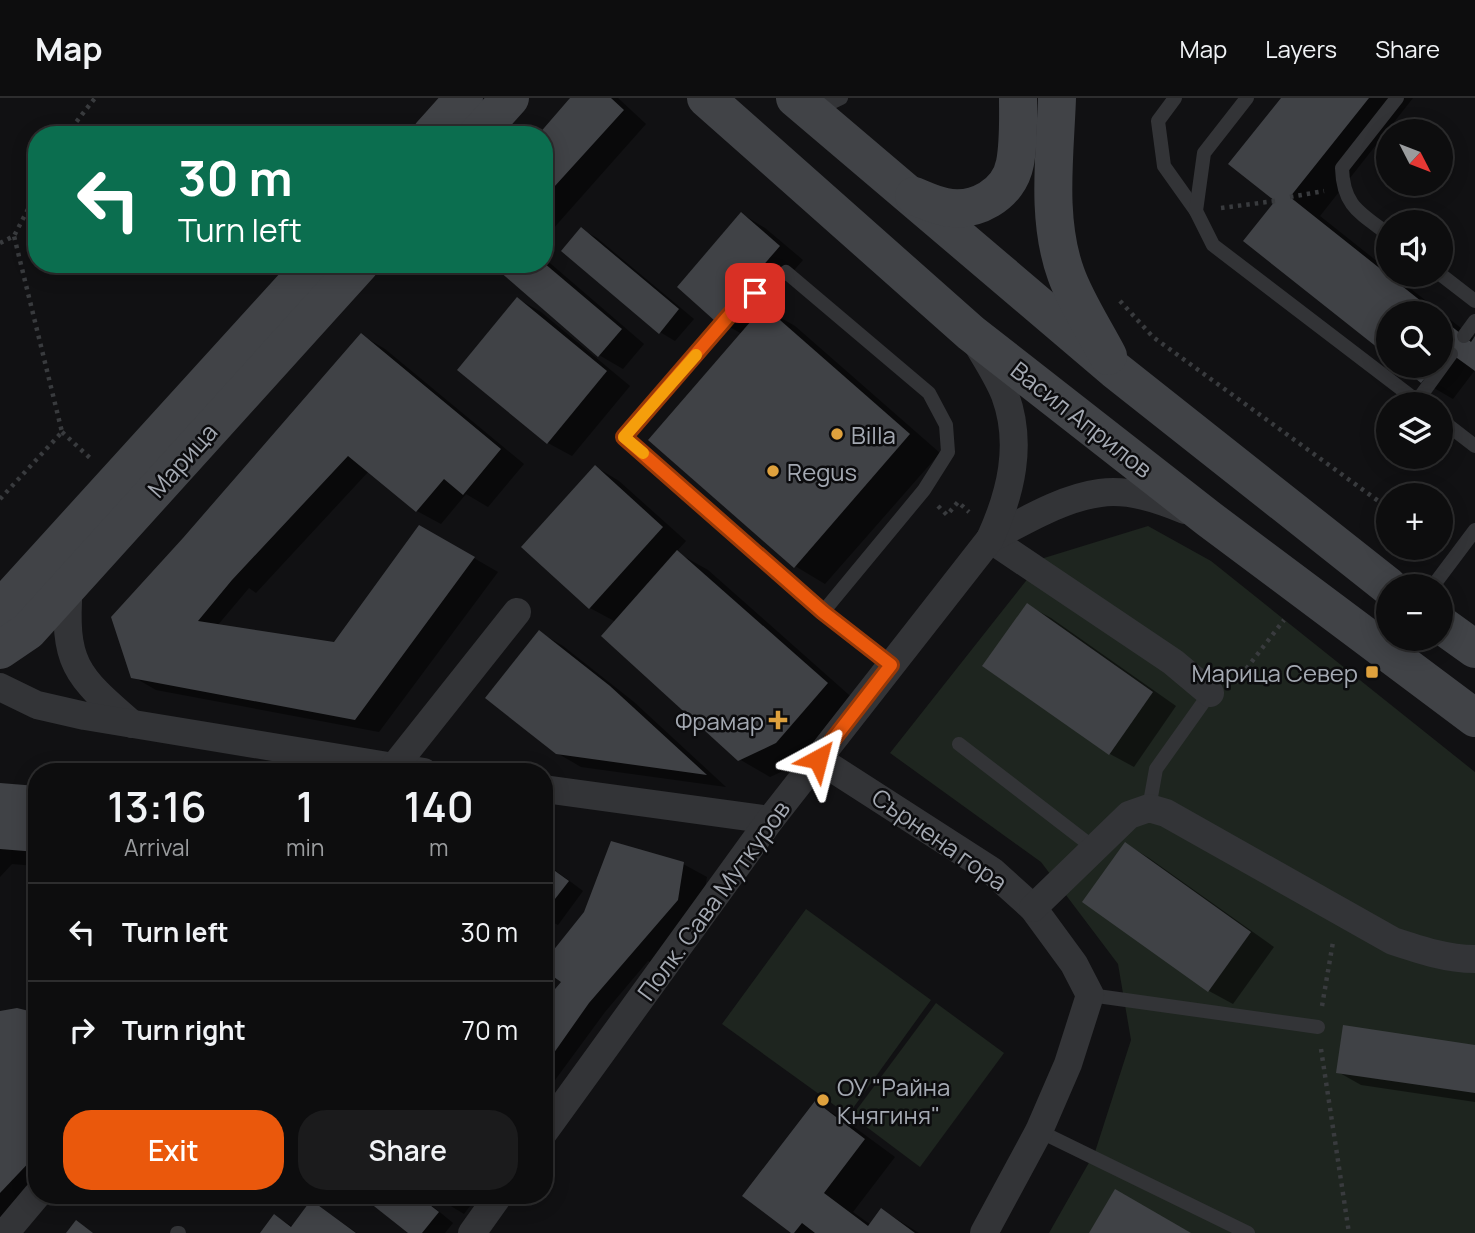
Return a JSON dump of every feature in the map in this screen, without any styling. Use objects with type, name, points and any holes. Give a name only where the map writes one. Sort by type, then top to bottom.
[{"type":"main road","points":[[439,126],[464,98]]},
{"type":"main road","points":[[485,126],[510,98]]},
{"type":"main road","name":"Васил Априлов","points":[[706,98],[971,333],[1209,519],[1475,718]]},
{"type":"main road","points":[[904,192],[947,208],[975,206],[996,195],[1006,186],[1015,164],[1018,98]]},
{"type":"main road","points":[[1057,98],[1054,205],[1058,241],[1066,275],[1115,370]]},
{"type":"main road","points":[[816,103],[904,192],[1115,370],[1376,577]]},
{"type":"main road","name":"Марица","points":[[0,612],[306,273]]},
{"type":"main road","name":"Марица","points":[[0,650],[27,631],[352,273]]},
{"type":"main road","points":[[1453,633],[1475,649]]},
{"type":"street","points":[[971,333],[1004,393],[1010,414],[1014,453],[1011,480],[1003,510],[990,539]]},
{"type":"street","points":[[990,539],[1059,506],[1099,493],[1129,493],[1158,499],[1209,519]]},
{"type":"street","points":[[990,539],[1173,662],[1210,693]]},
{"type":"street","name":"Полк. Сава Муткуров","points":[[553,1120],[770,820],[990,539]]},
{"type":"street","points":[[69,585],[66,622],[78,669],[88,685],[132,724]]},
{"type":"street","points":[[398,763],[517,612]]},
{"type":"street","points":[[0,687],[37,705],[85,716],[352,763]]},
{"type":"street","name":"Сърнена гора","points":[[818,759],[992,871],[1033,908],[1074,964],[1090,995]]},
{"type":"street","points":[[553,790],[770,820]]},
{"type":"street","points":[[1033,908],[1129,814],[1149,808],[1166,813],[1393,941],[1426,952],[1475,959]]},
{"type":"street","points":[[984,1233],[1039,1131],[1068,1065],[1090,995]]},
{"type":"street","points":[[5,1233],[29,1204]]},
{"type":"street","points":[[471,1233],[492,1204]]},
{"type":"lane","points":[[1175,98],[1158,121],[1164,166],[1196,211],[1213,245],[1405,392]]},
{"type":"lane","points":[[1196,211],[1204,153],[1247,98]]},
{"type":"lane","points":[[1376,225],[1356,211],[1343,188],[1342,168],[1397,98]]},
{"type":"lane","points":[[823,612],[924,490],[948,452],[946,425],[929,393],[786,272],[739,304],[624,437],[823,612],[891,665]]},
{"type":"lane","points":[[1453,284],[1475,301]]},
{"type":"lane","points":[[1464,336],[1475,321]]},
{"type":"lane","points":[[1453,429],[1475,446]]},
{"type":"lane","points":[[1442,574],[1475,530]]},
{"type":"lane","points":[[1149,808],[1156,769],[1210,693]]},
{"type":"lane","points":[[959,744],[1094,848]]},
{"type":"lane","points":[[1090,995],[1318,1027]]},
{"type":"lane","points":[[1039,1131],[1248,1233]]},
{"type":"path","points":[[73,126],[95,98]]},
{"type":"path","points":[[1290,197],[1343,188]]},
{"type":"path","points":[[1196,211],[1275,201]]},
{"type":"path","points":[[0,243],[14,236],[28,209]]},
{"type":"path","points":[[14,236],[62,432],[93,460]]},
{"type":"path","points":[[0,499],[62,432]]},
{"type":"path","points":[[947,515],[958,502],[969,512]]},
{"type":"path","points":[[1210,693],[1236,682],[1289,614]]},
{"type":"path","points":[[1338,910],[1318,1027],[1349,1233]]},
{"type":"shaded area","points":[[1148,526],[1211,561],[1475,772],[1475,1233],[1049,1233],[1095,1152],[1131,1040],[1118,964],[1041,862],[890,753],[1044,558]]},
{"type":"shaded area","points":[[806,909],[931,1000],[848,1115],[722,1024]]},
{"type":"shaded area","points":[[936,1003],[1004,1053],[920,1167],[852,1116]]},
{"type":"building","points":[[570,98],[611,98],[624,110],[553,188],[553,126],[546,126]]},
{"type":"building","points":[[1281,98],[1369,98],[1290,197],[1376,265],[1376,287],[1403,287],[1421,301],[1376,301],[1376,346],[1243,241],[1275,201],[1228,164]]},
{"type":"building","points":[[741,212],[780,246],[715,321],[677,287]]},
{"type":"building","points":[[581,227],[679,309],[659,334],[561,251]]},
{"type":"building","points":[[553,271],[622,329],[598,357],[501,273],[553,273]]},
{"type":"building","points":[[517,297],[607,371],[547,444],[457,370]]},
{"type":"building","points":[[764,306],[910,434],[794,568],[648,440]]},
{"type":"building","points":[[1453,327],[1471,342],[1475,336],[1475,371],[1453,355]]},
{"type":"building","points":[[361,333],[501,449],[463,495],[444,479],[416,512],[348,456],[232,580],[198,621],[334,642],[419,525],[475,557],[355,720],[131,678],[111,617]]},
{"type":"building","points":[[595,465],[663,527],[589,609],[521,547]]},
{"type":"building","points":[[677,550],[828,683],[776,743],[738,761],[601,636]]},
{"type":"building","points":[[1027,603],[1153,692],[1109,755],[982,666]]},
{"type":"building","points":[[539,630],[610,686],[707,775],[556,754],[485,698]]},
{"type":"building","points":[[0,783],[28,785],[28,851],[0,849]]},
{"type":"building","points":[[611,841],[684,862],[678,900],[589,1003],[553,1054],[553,991],[561,982],[553,976],[553,951],[584,912]]},
{"type":"building","points":[[1125,842],[1251,932],[1208,992],[1082,902]]},
{"type":"building","points":[[553,869],[569,881],[553,901]]},
{"type":"building","points":[[17,1008],[28,1011],[28,1163],[0,1193],[0,1011]]},
{"type":"building","points":[[1343,1025],[1475,1045],[1475,1093],[1336,1073]]},
{"type":"building","points":[[815,1101],[865,1139],[824,1193],[868,1226],[881,1208],[915,1233],[815,1233],[802,1223],[791,1233],[742,1196]]},
{"type":"building","points":[[1115,1189],[1191,1233],[1089,1233]]},
{"type":"building","points":[[308,1204],[316,1204],[356,1233],[260,1233],[274,1214],[291,1227]]},
{"type":"building","points":[[371,1204],[429,1204],[439,1212],[422,1233],[408,1233]]},
{"type":"building","points":[[76,1220],[93,1233],[66,1233]]},
{"type":"slow traffic","points":[[643,453],[624,437],[696,355]]},
{"type":"place","name":"Billa","points":[[837,434]]},
{"type":"place","name":"Regus","points":[[773,471]]},
{"type":"place","name":"Марица Север","points":[[1372,672]]},
{"type":"place","name":"Фрамар","points":[[778,720]]},
{"type":"place","name":"ОУ \"Райна Княгиня\"","points":[[823,1100]]},
{"type":"route","points":[[755,293],[739,304],[624,437],[823,612],[891,665],[818,759]]}]
